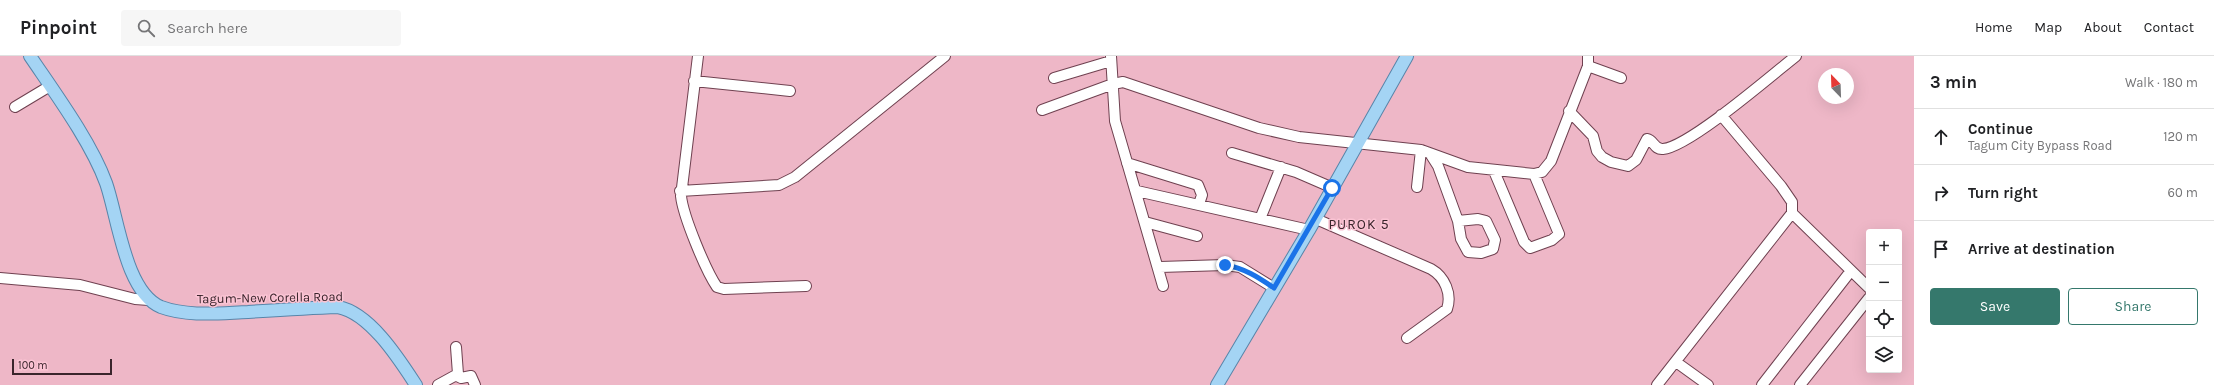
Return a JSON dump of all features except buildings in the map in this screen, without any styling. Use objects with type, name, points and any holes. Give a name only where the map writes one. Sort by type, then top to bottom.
[{"type":"main road","points":[[30,56],[100,168],[111,199],[135,281],[149,300]]},
{"type":"main road","points":[[1217,385],[1316,219],[1407,56]]},
{"type":"main road","name":"Tagum-New Corella Road","points":[[149,300],[174,310],[196,313],[332,307],[349,309],[368,322],[416,385]]},
{"type":"street","points":[[698,56],[680,191],[685,216],[711,276],[719,288],[806,286]]},
{"type":"street","points":[[680,191],[779,185],[795,177],[945,56]]},
{"type":"street","points":[[1570,111],[1594,137],[1597,151],[1611,162],[1621,166],[1633,164],[1647,139],[1650,140],[1658,149],[1669,148],[1687,139],[1721,115],[1796,56]]},
{"type":"street","points":[[1054,78],[1111,58],[1115,121],[1160,267],[1164,286]]},
{"type":"street","points":[[1042,110],[1113,84],[1128,83],[1180,103],[1259,128],[1299,137],[1421,150],[1431,155],[1468,166],[1494,171],[1534,174],[1542,172],[1551,161],[1588,61],[1621,78]]},
{"type":"street","points":[[694,81],[790,91]]},
{"type":"street","points":[[15,107],[50,86]]},
{"type":"street","points":[[1657,385],[1792,213],[1792,202],[1781,186],[1721,115]]},
{"type":"street","points":[[1417,187],[1421,150]]},
{"type":"street","points":[[1232,153],[1281,167],[1332,188]]},
{"type":"street","points":[[1431,155],[1438,166],[1458,221]]},
{"type":"street","points":[[1127,163],[1198,184],[1202,195],[1199,204]]},
{"type":"street","points":[[1260,218],[1281,167]]},
{"type":"street","points":[[1494,171],[1524,242],[1530,248],[1545,243],[1557,237],[1559,234],[1534,174]]},
{"type":"street","points":[[1137,190],[1309,230]]},
{"type":"street","points":[[1792,213],[1850,272],[1866,285]]},
{"type":"street","points":[[1316,219],[1431,269],[1442,278],[1449,294],[1447,309],[1407,338]]},
{"type":"street","points":[[1145,222],[1197,236]]},
{"type":"street","points":[[1160,267],[1225,265],[1240,267],[1274,288]]},
{"type":"street","points":[[1762,385],[1850,272]]},
{"type":"street","points":[[0,278],[80,285],[135,299],[149,300]]},
{"type":"street","points":[[1800,385],[1867,301]]},
{"type":"street","points":[[456,347],[457,376]]},
{"type":"street","points":[[1676,362],[1708,385]]},
{"type":"street","points":[[438,385],[457,376],[461,378],[471,376],[475,385]]},
{"type":"district","name":"PUROK 5","points":[[1359,224]]},
{"type":"route","points":[[1225,265],[1240,267],[1251,272],[1274,288],[1332,188]]}]
